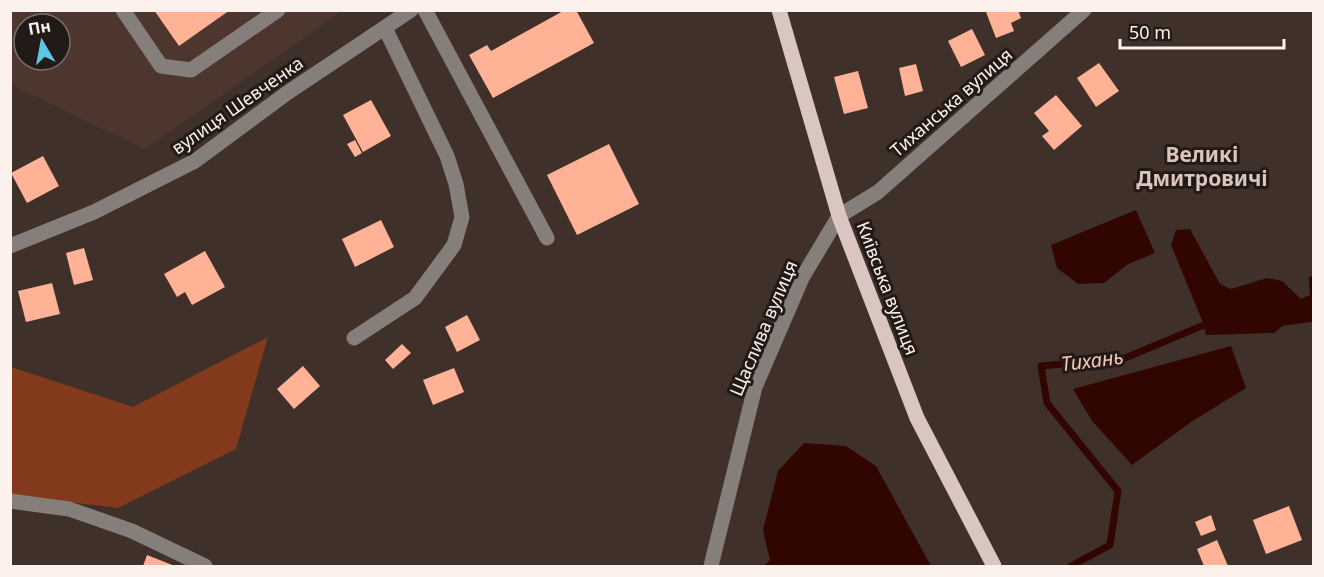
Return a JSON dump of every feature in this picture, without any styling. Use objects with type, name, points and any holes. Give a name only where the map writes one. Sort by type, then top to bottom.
[{"type":"main road","name":"Київська вулиця","points":[[779,10],[839,216],[917,418],[994,567]]},
{"type":"street","points":[[123,10],[161,66],[191,70],[278,10]]},
{"type":"street","name":"вулиця Шевченка","points":[[10,246],[94,212],[195,161],[287,93],[411,10]]},
{"type":"street","points":[[425,10],[547,238]]},
{"type":"street","name":"Тиханська вулиця","points":[[839,216],[878,192],[1084,10]]},
{"type":"street","points":[[354,338],[416,298],[454,245],[462,217],[456,184],[447,156],[385,27]]},
{"type":"street","name":"Щаслива вулиця","points":[[711,567],[755,387],[802,278],[839,216]]},
{"type":"street","points":[[10,501],[69,509],[132,531],[205,567]]},
{"type":"shaded area","points":[[11,11],[342,11],[145,149],[11,85]]},
{"type":"shaded area","points":[[1136,210],[1155,253],[1128,264],[1104,283],[1078,284],[1057,268],[1051,245]]},
{"type":"shaded area","points":[[1190,229],[1220,284],[1231,289],[1267,278],[1282,281],[1301,299],[1310,295],[1309,277],[1313,276],[1313,318],[1287,322],[1274,333],[1206,335],[1171,245],[1176,230]]},
{"type":"shaded area","points":[[268,337],[236,449],[118,508],[11,495],[11,367],[133,407]]},
{"type":"shaded area","points":[[1231,346],[1246,388],[1191,422],[1132,465],[1092,421],[1073,389]]},
{"type":"shaded area","points":[[804,443],[846,446],[876,466],[931,566],[764,566],[770,560],[763,530],[778,471]]},
{"type":"building","points":[[154,10],[230,10],[179,46]]},
{"type":"building","points":[[565,10],[576,10],[594,43],[493,98],[469,55],[487,45],[491,51]]},
{"type":"building","points":[[988,10],[1018,10],[1021,18],[1011,23],[1014,31],[996,38],[986,12]]},
{"type":"building","points":[[972,29],[985,55],[961,67],[948,41]]},
{"type":"building","points":[[1099,63],[1119,91],[1096,107],[1077,78]]},
{"type":"building","points":[[916,64],[923,91],[905,96],[899,68]]},
{"type":"building","points":[[858,71],[868,108],[844,114],[834,77]]},
{"type":"building","points":[[1056,95],[1082,126],[1054,150],[1042,136],[1049,131],[1034,113]]},
{"type":"building","points":[[371,100],[391,136],[363,152],[343,115]]},
{"type":"building","points":[[355,140],[362,153],[355,157],[347,144]]},
{"type":"building","points":[[609,144],[639,204],[577,235],[547,175]]},
{"type":"building","points":[[43,156],[59,186],[27,203],[11,173]]},
{"type":"building","points":[[381,220],[394,247],[355,267],[342,239]]},
{"type":"building","points":[[84,248],[93,280],[74,285],[66,253]]},
{"type":"building","points":[[205,251],[225,287],[192,305],[185,292],[177,297],[164,274]]},
{"type":"building","points":[[52,283],[60,314],[26,322],[18,291]]},
{"type":"building","points":[[467,315],[480,340],[457,352],[445,327]]},
{"type":"building","points":[[402,344],[411,353],[393,369],[385,360]]},
{"type":"building","points":[[303,366],[320,386],[294,409],[277,389]]},
{"type":"building","points":[[454,368],[464,392],[433,405],[423,380]]},
{"type":"building","points":[[1289,506],[1302,540],[1266,554],[1253,520]]},
{"type":"building","points":[[1211,515],[1216,530],[1201,536],[1195,522]]},
{"type":"building","points":[[1217,540],[1228,566],[1204,566],[1197,549]]},
{"type":"building","points":[[147,555],[175,566],[143,566]]},
{"type":"waterway","name":"Тихань","points":[[1277,323],[1314,318]]},
{"type":"waterway","name":"Тихань","points":[[1071,566],[1110,545],[1118,491],[1047,403],[1041,366],[1125,358],[1204,325],[1212,325]]},
{"type":"district","name":"Великі Дмитровичі","points":[[1202,166]]}]
